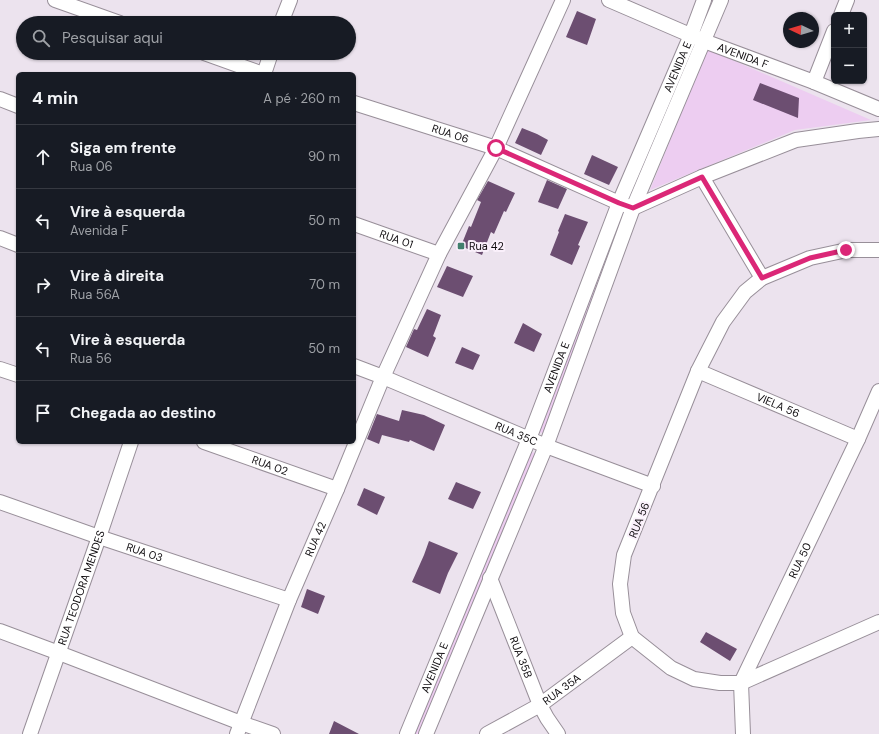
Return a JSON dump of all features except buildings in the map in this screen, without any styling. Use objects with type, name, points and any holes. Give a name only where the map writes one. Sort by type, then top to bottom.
[{"type":"street","points":[[55,0],[100,16]]},
{"type":"street","points":[[284,16],[290,0]]},
{"type":"street","name":"RUA 42","points":[[356,443],[383,377],[439,254],[496,148],[563,0]]},
{"type":"street","name":"AVENIDA F","points":[[609,0],[704,41],[814,82],[879,109]]},
{"type":"street","name":"AVENIDA E","points":[[407,734],[529,439],[619,203],[691,35],[704,0]]},
{"type":"street","name":"AVENIDA E","points":[[426,734],[546,446],[633,208],[721,0]]},
{"type":"street","points":[[841,12],[846,0]]},
{"type":"street","points":[[814,82],[831,39]]},
{"type":"street","points":[[224,60],[257,72]]},
{"type":"street","points":[[264,72],[268,60]]},
{"type":"street","points":[[0,100],[16,105]]},
{"type":"street","name":"RUA 06","points":[[356,104],[496,148],[633,208]]},
{"type":"street","points":[[633,208],[702,177],[796,140],[879,128]]},
{"type":"street","points":[[702,177],[762,278]]},
{"type":"street","name":"RUA 01","points":[[356,225],[439,254]]},
{"type":"street","points":[[0,238],[16,244]]},
{"type":"street","name":"RUA 56","points":[[632,637],[623,613],[620,584],[624,555],[698,371],[722,322],[745,292],[762,278],[810,258],[846,250],[879,250]]},
{"type":"street","name":"RUA 35C","points":[[356,367],[546,446],[653,486]]},
{"type":"street","points":[[0,369],[16,374]]},
{"type":"street","name":"VIELA 56","points":[[698,371],[858,440]]},
{"type":"street","name":"RUA 50","points":[[743,734],[741,683],[858,440],[879,391]]},
{"type":"street","name":"RUA TEODORA MENDES","points":[[30,734],[130,444]]},
{"type":"street","name":"RUA 02","points":[[210,444],[337,489]]},
{"type":"street","name":"RUA 42","points":[[239,729],[289,600],[355,444]]},
{"type":"street","name":"RUA 03","points":[[0,502],[99,537],[289,600]]},
{"type":"street","name":"RUA 35B","points":[[490,578],[540,705],[558,734]]},
{"type":"street","points":[[632,637],[671,668],[694,679],[720,683],[741,683],[879,622]]},
{"type":"street","points":[[0,631],[59,653],[239,729],[273,734]]},
{"type":"street","name":"RUA 35A","points":[[487,734],[540,705],[632,637]]},
{"type":"shaded area","points":[[707,49],[871,120],[795,130],[650,190]]},
{"type":"shaded area","points":[[619,228],[544,432],[539,432],[611,245]]},
{"type":"shaded area","points":[[530,452],[538,455],[421,734],[415,734],[453,639]]},
{"type":"place","name":"Rua 42","points":[[461,246]]},
{"type":"route","points":[[496,148],[633,208],[702,177],[762,278],[810,258],[846,250]]}]
